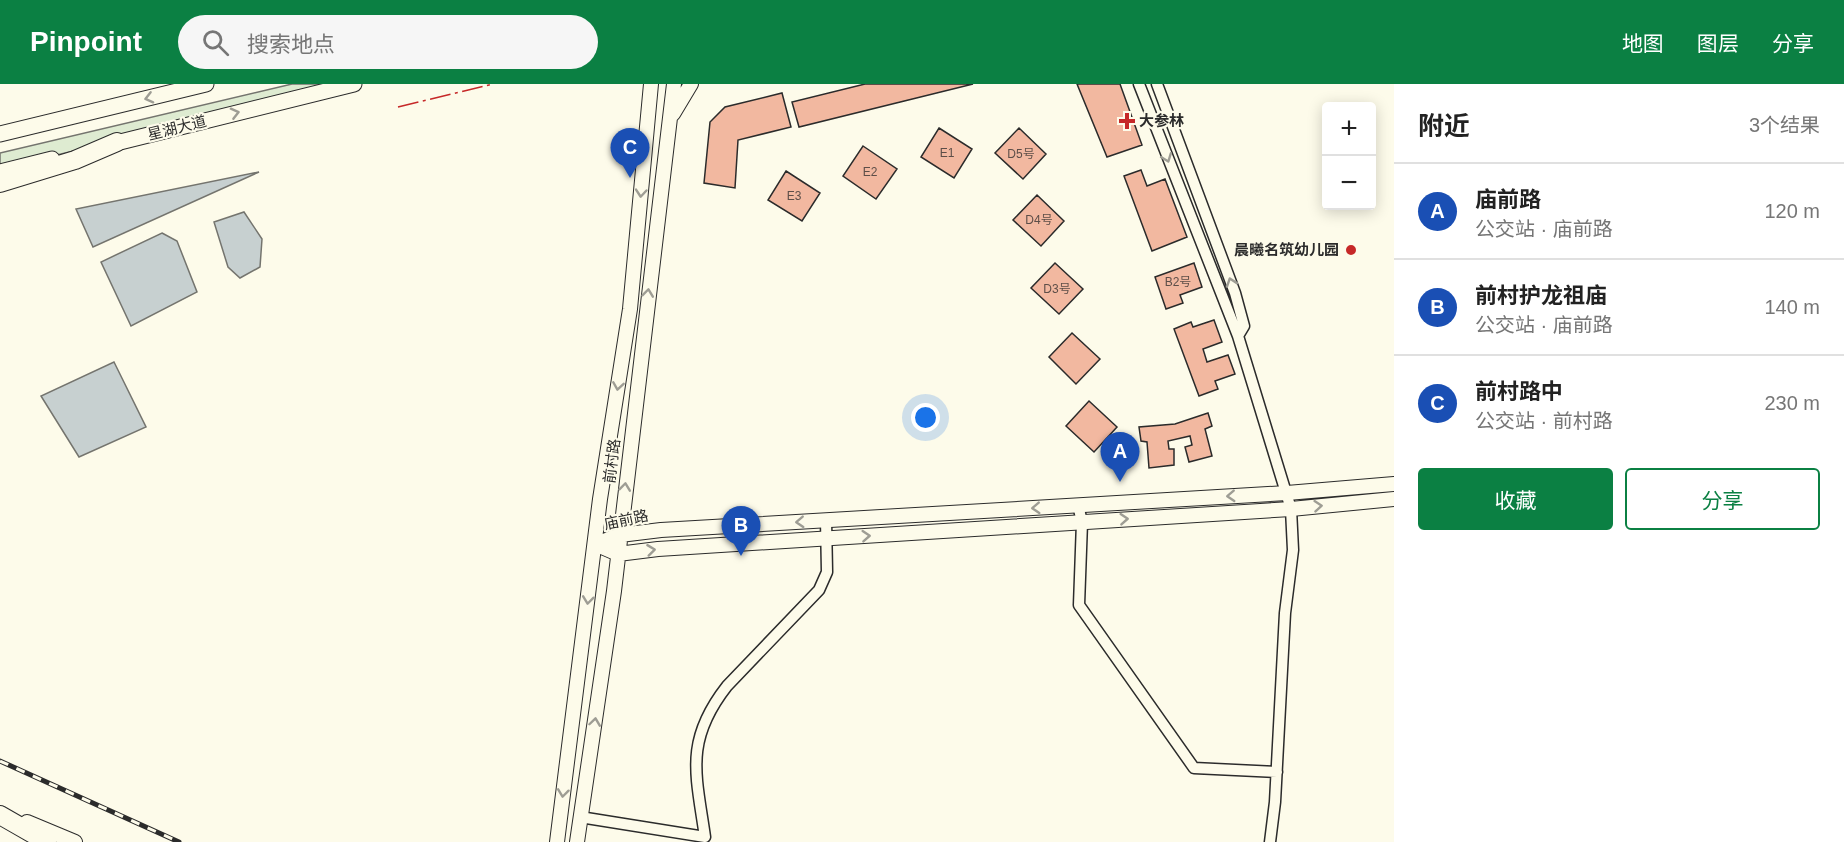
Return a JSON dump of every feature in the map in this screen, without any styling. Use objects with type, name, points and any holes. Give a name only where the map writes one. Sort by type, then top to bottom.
[{"type":"highway","points":[[0,183],[75,160],[117,142]]},
{"type":"highway","points":[[0,813],[47,842]]},
{"type":"main road","points":[[0,134],[206,84]]},
{"type":"main road","name":"星湖大道","points":[[0,172],[354,84]]},
{"type":"street","points":[[640,84],[649,114]]},
{"type":"street","name":"前村路","points":[[557,842],[595,544],[630,309],[651,84]]},
{"type":"street","name":"前村路","points":[[577,842],[618,554],[674,84]]},
{"type":"street","points":[[669,121],[690,84]]},
{"type":"street","points":[[1139,84],[1238,336],[1291,509],[1293,550],[1285,613],[1277,772],[1270,842]]},
{"type":"street","points":[[1157,84],[1235,293],[1244,326],[1238,336]]},
{"type":"street","name":"庙前路","points":[[595,544],[620,535],[661,530],[1287,493],[1394,484]]},
{"type":"street","points":[[618,554],[658,549],[1291,509],[1394,499]]},
{"type":"street","points":[[1078,505],[1082,522],[1079,605],[1194,768],[1277,772]]},
{"type":"street","points":[[580,817],[705,837],[694,762],[702,728],[714,703],[727,686],[819,590],[827,572],[826,520]]},
{"type":"street","name":"庙前路","points":[[595,544],[618,554]]},
{"type":"street","points":[[0,813],[75,842]]},
{"type":"green space","points":[[292,84],[346,84],[0,169],[0,153]]},
{"type":"shaded area","points":[[259,172],[93,247],[76,209]]},
{"type":"shaded area","points":[[244,212],[262,239],[260,267],[240,278],[228,267],[214,222]]},
{"type":"shaded area","points":[[162,233],[177,241],[197,292],[131,326],[101,262]]},
{"type":"shaded area","points":[[114,362],[146,427],[79,457],[41,396]]},
{"type":"building","points":[[865,84],[973,84],[799,127],[792,102]]},
{"type":"building","points":[[1077,84],[1120,84],[1142,145],[1107,157]]},
{"type":"building","points":[[782,93],[791,127],[738,140],[735,188],[704,183],[710,122],[725,107]]},
{"type":"building","points":[[939,128],[972,149],[954,178],[921,157]]},
{"type":"building","points":[[1019,128],[1046,154],[1023,179],[995,153]]},
{"type":"building","points":[[863,146],[897,169],[876,199],[843,176]]},
{"type":"building","points":[[1141,170],[1147,186],[1165,179],[1187,237],[1152,251],[1124,176]]},
{"type":"building","points":[[786,171],[820,193],[802,221],[768,200]]},
{"type":"building","points":[[1037,195],[1064,221],[1041,246],[1013,220]]},
{"type":"building","points":[[1055,263],[1083,289],[1059,314],[1031,288]]},
{"type":"building","points":[[1194,263],[1202,287],[1180,295],[1183,303],[1166,309],[1155,277]]},
{"type":"building","points":[[1214,320],[1222,342],[1203,349],[1207,362],[1228,355],[1235,374],[1215,381],[1218,389],[1199,396],[1174,329],[1191,322],[1193,327]]},
{"type":"building","points":[[1072,333],[1100,359],[1076,384],[1049,357]]},
{"type":"building","points":[[1089,401],[1117,427],[1094,452],[1066,426]]},
{"type":"building","points":[[1208,413],[1212,426],[1205,429],[1212,456],[1189,462],[1185,447],[1192,445],[1190,436],[1168,441],[1169,449],[1174,449],[1174,465],[1149,468],[1147,442],[1141,441],[1139,427],[1175,424]]},
{"type":"railway","points":[[0,761],[179,842]]},
{"type":"power","points":[[398,107],[493,84]]},
{"type":"place","name":"大参林","points":[[1127,121]]},
{"type":"place","name":"前村路中","points":[[630,178]]},
{"type":"place","name":"晨曦名筑幼儿园","points":[[1351,250]]},
{"type":"place","name":"庙前路","points":[[1120,482]]},
{"type":"place","name":"前村护龙祖庙","points":[[741,556]]}]
